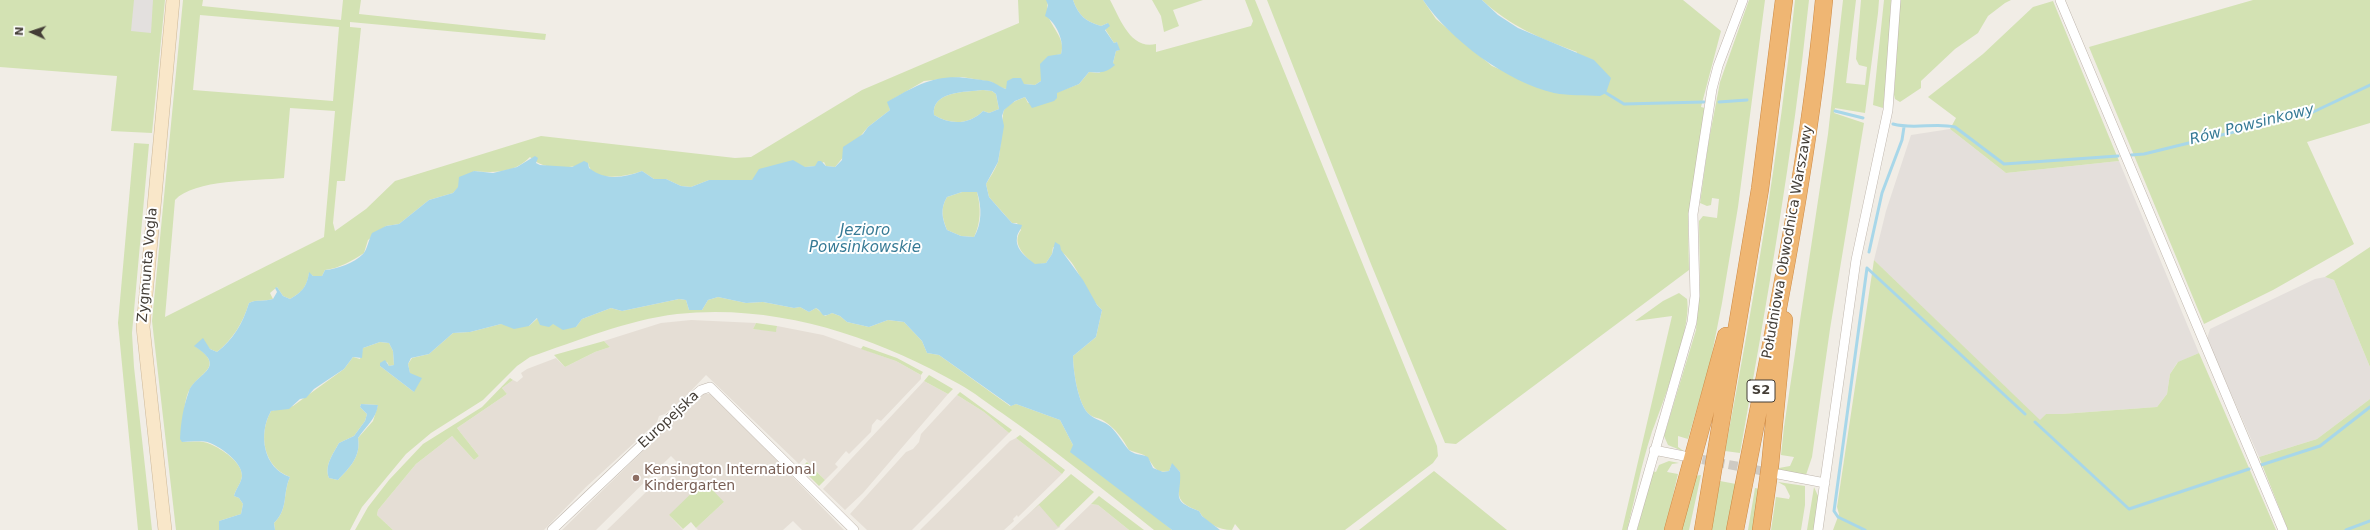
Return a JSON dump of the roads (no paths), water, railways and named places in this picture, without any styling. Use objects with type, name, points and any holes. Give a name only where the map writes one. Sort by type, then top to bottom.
[{"type":"highway","name":"S2","points":[[1703,530],[1767,136],[1784,0]]},
{"type":"highway","name":"Południowa Obwodnica Warszawy","points":[[1735,530],[1789,252],[1818,63],[1824,0]]},
{"type":"highway","points":[[1760,530],[1770,466],[1785,315],[1789,252]]},
{"type":"highway","points":[[1673,530],[1748,257]]},
{"type":"street","name":"Zygmunta Vogla","points":[[164,530],[143,328],[173,0]]},
{"type":"street","points":[[1632,530],[1692,322],[1695,296],[1693,214],[1712,89],[1743,0]]},
{"type":"street","points":[[1818,530],[1856,260],[1888,110],[1896,0]]},
{"type":"street","points":[[2060,0],[2283,530]]},
{"type":"street","name":"Europejska","points":[[552,530],[689,400],[701,390],[710,387],[854,530]]},
{"type":"street","points":[[1654,450],[1684,456]]},
{"type":"street","points":[[1778,474],[1825,482]]},
{"type":"water","name":"Jezioro Powsinkowskie","points":[[1046,0],[1073,0],[1077,10],[1087,20],[1101,26],[1108,23],[1110,26],[1105,30],[1114,43],[1117,42],[1120,50],[1116,51],[1113,63],[1115,65],[1112,68],[1103,72],[1089,72],[1079,84],[1057,93],[1057,98],[1054,101],[1032,108],[1025,97],[1015,101],[1004,110],[1002,116],[1004,126],[998,162],[986,184],[989,197],[1012,223],[1022,225],[1017,236],[1018,246],[1022,253],[1035,264],[1046,263],[1052,254],[1055,242],[1060,245],[1061,250],[1083,280],[1097,305],[1102,310],[1096,337],[1073,356],[1079,396],[1086,410],[1092,417],[1106,423],[1111,427],[1130,451],[1148,457],[1153,468],[1163,472],[1169,471],[1172,463],[1180,472],[1180,500],[1184,504],[1199,511],[1202,516],[1220,530],[1172,530],[1070,452],[1073,445],[1060,420],[1016,404],[1011,406],[939,355],[927,353],[922,341],[904,322],[888,320],[869,327],[847,322],[840,316],[832,313],[822,315],[816,308],[809,312],[800,307],[794,308],[763,302],[746,303],[718,297],[708,300],[702,310],[689,310],[686,300],[679,299],[622,311],[611,308],[582,319],[576,327],[563,330],[553,324],[549,327],[540,325],[537,318],[529,326],[514,329],[501,324],[470,332],[453,333],[429,354],[411,358],[408,364],[410,373],[422,378],[414,392],[380,366],[380,363],[385,360],[389,366],[394,365],[393,351],[389,343],[380,342],[363,348],[362,358],[353,357],[344,369],[314,389],[306,398],[300,399],[289,409],[271,411],[265,430],[264,440],[266,449],[274,466],[281,473],[290,477],[286,490],[284,507],[274,523],[275,530],[219,530],[219,521],[241,514],[243,504],[239,498],[234,496],[240,484],[242,476],[241,471],[239,466],[230,456],[215,445],[196,441],[182,442],[180,439],[182,420],[189,391],[210,365],[209,360],[204,354],[194,346],[203,338],[210,349],[217,352],[228,342],[237,330],[249,303],[273,299],[277,292],[275,288],[277,287],[283,296],[290,299],[298,294],[303,288],[307,282],[309,272],[313,276],[322,276],[325,270],[340,267],[355,260],[364,252],[372,233],[386,226],[399,224],[429,200],[453,193],[458,187],[459,177],[474,171],[493,173],[517,167],[535,156],[538,158],[536,163],[540,165],[572,167],[584,161],[588,163],[589,168],[595,172],[608,177],[621,177],[642,171],[654,179],[666,179],[681,186],[691,187],[709,180],[752,180],[759,169],[793,160],[805,167],[815,166],[818,161],[821,161],[826,166],[835,167],[842,160],[843,147],[863,134],[868,127],[890,110],[887,102],[919,85],[939,79],[961,78],[990,81],[1006,89],[1007,81],[1013,78],[1021,78],[1024,84],[1035,85],[1041,81],[1040,64],[1048,56],[1061,54],[1062,49],[1061,38],[1056,27],[1045,16],[1048,5]],"holes":[[[983,90],[992,91],[996,94],[999,109],[989,113],[983,111],[972,119],[959,122],[946,121],[934,115],[935,107],[938,101],[944,97],[959,92]],[[962,192],[977,192],[979,198],[980,221],[974,237],[961,236],[947,230],[942,214],[943,206],[947,197]]]},
{"type":"water","points":[[1423,0],[1482,0],[1498,15],[1518,28],[1594,60],[1611,78],[1606,93],[1600,96],[1560,94],[1536,87],[1518,79],[1499,69],[1464,44],[1434,15]]},
{"type":"water","points":[[361,404],[378,405],[377,410],[358,438],[358,451],[354,461],[338,480],[329,478],[328,465],[339,443],[354,436],[365,421],[367,414],[360,407]]},
{"type":"waterway","name":"Rów Powsinkowy","points":[[2131,155],[2144,154],[2311,113],[2370,85]]},
{"type":"waterway","name":"Rów Powsinkowy","points":[[1606,93],[1624,104],[1704,102]]},
{"type":"waterway","name":"Rów Powsinkowy","points":[[1719,102],[1747,100]]},
{"type":"waterway","name":"Rów Powsinkowy","points":[[1835,111],[1863,118]]},
{"type":"waterway","name":"Rów Powsinkowy","points":[[1893,124],[1901,126],[1940,125],[1955,127],[2004,164],[2118,156]]},
{"type":"waterway","points":[[1869,252],[1882,193],[1902,140],[1904,127]]},
{"type":"waterway","points":[[1865,530],[1838,517],[1834,511],[1867,268],[2025,414]]},
{"type":"waterway","points":[[2261,465],[2320,446],[2370,407]]},
{"type":"waterway","points":[[2035,422],[2129,509],[2249,469]]},
{"type":"waterway","points":[[2346,530],[2370,521]]},
{"type":"tunnel","points":[[1689,457],[1773,473]]},
{"type":"place","name":"Kensington International Kindergarten","points":[[636,478]]}]
